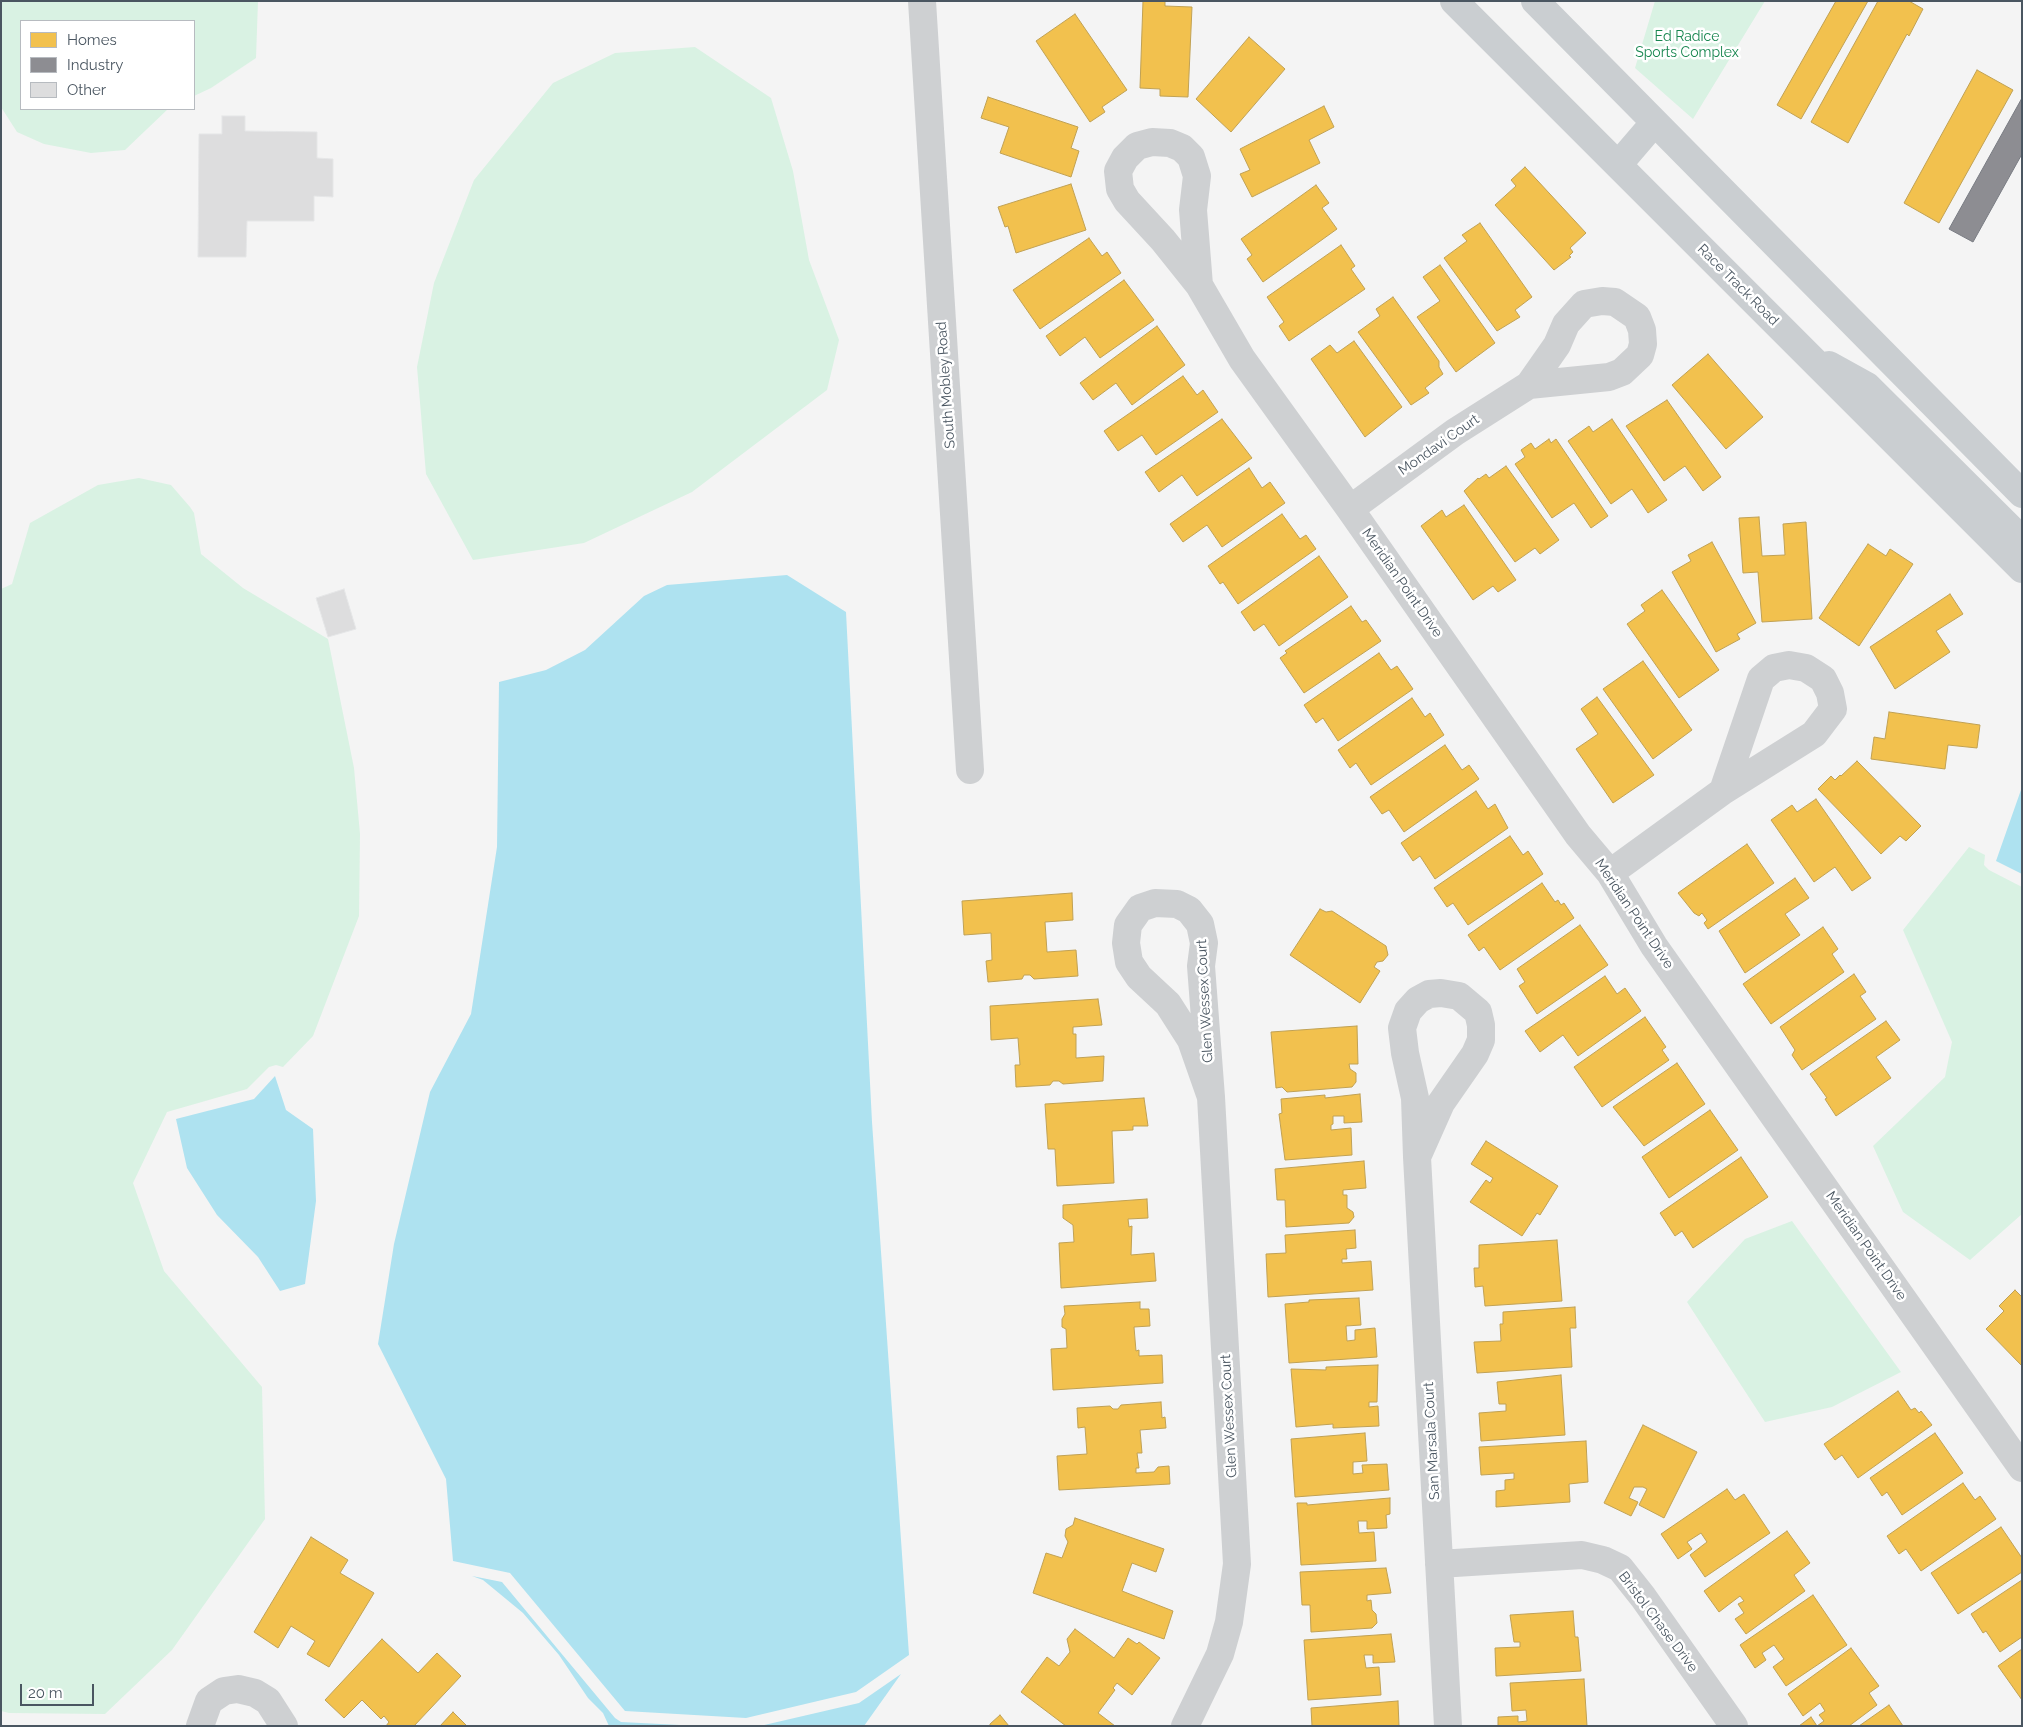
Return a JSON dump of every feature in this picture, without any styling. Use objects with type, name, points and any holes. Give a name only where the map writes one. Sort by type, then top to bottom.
[{"type":"main road","name":"Race Track Road","points":[[1454,1],[2022,569]]},
{"type":"main road","points":[[1535,1],[1566,30],[1654,123],[2022,494]]},
{"type":"main road","points":[[1618,165],[1654,123]]},
{"type":"main road","points":[[1807,355],[1867,386],[2022,540]]},
{"type":"street","name":"South Mobley Road","points":[[922,1],[970,770]]},
{"type":"street","name":"Meridian Point Drive","points":[[1199,285],[1193,210],[1197,176],[1191,157],[1182,148],[1170,143],[1152,142],[1137,146],[1124,158],[1118,172],[1120,189],[1127,202],[1163,240],[1199,285],[1242,358],[1578,835],[1610,873],[1654,946],[2022,1468]]},
{"type":"street","name":"Mondavi Court","points":[[1350,509],[1455,432],[1529,385]]},
{"type":"street","points":[[1610,873],[1723,791],[1814,734],[1833,709],[1830,693],[1823,679],[1806,668],[1789,665],[1774,668],[1761,679],[1723,791]]},
{"type":"street","name":"Glen Wessex Court","points":[[1185,1726],[1220,1654],[1228,1622],[1237,1564],[1211,1097],[1201,966],[1204,943],[1200,924],[1190,910],[1177,904],[1155,903],[1140,908],[1128,925],[1126,943],[1129,962],[1139,976],[1168,1004],[1191,1040],[1211,1097]]},
{"type":"street","name":"San Marsala Court","points":[[1417,1157],[1441,1103],[1475,1054],[1481,1040],[1482,1026],[1478,1012],[1458,996],[1441,993],[1429,994],[1418,1000],[1408,1011],[1402,1028],[1405,1053],[1415,1098],[1417,1157],[1448,1726]]},
{"type":"street","name":"Bristol Chase Drive","points":[[1439,1564],[1582,1555],[1603,1560],[1620,1568],[1643,1597],[1734,1726]]},
{"type":"street","points":[[200,1726],[209,1701],[224,1691],[238,1689],[255,1692],[268,1701],[284,1726]]},
{"type":"green space","points":[[1,1],[258,1],[256,58],[211,88],[195,96],[195,20],[20,20],[20,110],[167,110],[125,150],[91,153],[44,144],[17,132],[1,107]]},
{"type":"green space","name":"Ed Radice Sports Complex","points":[[1655,1],[1765,1],[1693,119],[1635,68]]},
{"type":"green space","points":[[695,47],[771,98],[793,171],[809,260],[839,340],[827,390],[692,492],[584,543],[473,560],[426,474],[417,367],[434,283],[474,180],[553,83],[615,53]]},
{"type":"green space","points":[[139,478],[171,485],[190,507],[194,513],[201,554],[243,588],[328,639],[354,768],[360,834],[359,916],[313,1036],[283,1067],[276,1065],[269,1067],[247,1089],[167,1112],[133,1183],[164,1271],[262,1387],[265,1519],[172,1650],[105,1714],[9,1713],[1,1711],[1,589],[12,584],[30,523],[98,485]]},
{"type":"green space","points":[[1969,847],[1985,855],[1984,865],[1989,870],[2022,887],[2022,1214],[1970,1260],[1903,1212],[1873,1146],[1945,1077],[1952,1042],[1903,930]]},
{"type":"green space","points":[[1792,1221],[1901,1372],[1832,1407],[1765,1422],[1687,1302],[1745,1239]]},
{"type":"water","points":[[787,575],[846,612],[872,1122],[909,1655],[856,1692],[746,1718],[625,1711],[510,1573],[453,1561],[446,1479],[378,1344],[394,1244],[430,1092],[471,1014],[497,847],[499,682],[546,670],[585,650],[644,596],[667,585]]},
{"type":"water","points":[[2022,787],[2022,874],[1996,861]]},
{"type":"water","points":[[275,1076],[286,1110],[313,1129],[316,1201],[305,1284],[280,1291],[258,1257],[217,1215],[187,1168],[176,1119],[254,1099]]},
{"type":"water","points":[[472,1576],[502,1582],[615,1718],[621,1722],[700,1726],[609,1726],[603,1713],[588,1698],[559,1655],[523,1613],[483,1580]]},
{"type":"water","points":[[901,1674],[864,1726],[760,1726],[859,1703]]},
{"type":"building: Homes","points":[[1143,1],[1165,1],[1165,6],[1192,7],[1188,97],[1160,96],[1160,89],[1140,88]]},
{"type":"building: Homes","points":[[1836,1],[1868,1],[1801,119],[1777,105]]},
{"type":"building: Homes","points":[[1878,1],[1909,1],[1923,9],[1909,36],[1907,34],[1848,143],[1811,122]]},
{"type":"building: Homes","points":[[1075,14],[1127,90],[1102,107],[1105,112],[1090,122],[1036,41]]},
{"type":"building: Homes","points":[[1249,37],[1285,69],[1231,132],[1196,99]]},
{"type":"building: Homes","points":[[1977,70],[2013,90],[1939,223],[1904,203]]},
{"type":"building: Homes","points":[[988,97],[1078,127],[1071,148],[1079,151],[1071,177],[1000,153],[1009,127],[981,118]]},
{"type":"building: Homes","points":[[1324,106],[1334,127],[1309,140],[1320,163],[1252,197],[1240,174],[1250,170],[1240,149]]},
{"type":"building: Homes","points":[[1525,167],[1586,233],[1570,248],[1573,252],[1569,256],[1571,257],[1554,270],[1495,205],[1516,186],[1511,180]]},
{"type":"building: Homes","points":[[1071,184],[1086,230],[1016,253],[1008,226],[1005,227],[998,207]]},
{"type":"building: Homes","points":[[1316,185],[1329,203],[1322,208],[1337,229],[1263,282],[1247,259],[1252,255],[1241,239]]},
{"type":"building: Homes","points":[[1480,223],[1532,297],[1515,310],[1520,317],[1497,331],[1444,258],[1467,241],[1462,235]]},
{"type":"building: Homes","points":[[1089,238],[1102,256],[1107,252],[1121,273],[1040,329],[1013,290]]},
{"type":"building: Homes","points":[[1341,245],[1355,266],[1351,269],[1365,289],[1289,341],[1279,326],[1284,322],[1267,297]]},
{"type":"building: Homes","points":[[1440,265],[1495,343],[1456,372],[1417,317],[1440,301],[1423,277]]},
{"type":"building: Homes","points":[[1124,280],[1154,320],[1100,358],[1085,337],[1060,356],[1046,336]]},
{"type":"building: Homes","points":[[1393,297],[1439,361],[1439,367],[1443,374],[1425,388],[1429,393],[1411,405],[1358,332],[1380,316],[1376,309]]},
{"type":"building: Homes","points":[[1157,326],[1185,365],[1132,405],[1116,383],[1093,400],[1080,383]]},
{"type":"building: Homes","points":[[1354,341],[1402,407],[1365,437],[1311,359],[1330,345],[1337,353]]},
{"type":"building: Homes","points":[[1708,354],[1763,417],[1726,449],[1672,385]]},
{"type":"building: Homes","points":[[1183,376],[1197,395],[1203,390],[1218,412],[1156,455],[1142,435],[1118,451],[1104,431]]},
{"type":"building: Homes","points":[[1667,400],[1721,477],[1703,491],[1685,466],[1664,481],[1626,426]]},
{"type":"building: Homes","points":[[1222,419],[1252,458],[1197,496],[1182,475],[1159,492],[1145,472]]},
{"type":"building: Homes","points":[[1612,419],[1667,500],[1648,513],[1632,489],[1611,504],[1568,441],[1589,426],[1593,432]]},
{"type":"building: Homes","points":[[1549,439],[1551,443],[1556,439],[1608,516],[1591,528],[1574,503],[1552,518],[1515,464],[1525,457],[1521,450],[1531,443],[1535,449]]},
{"type":"building: Homes","points":[[1506,466],[1559,540],[1540,554],[1535,548],[1515,562],[1464,491],[1478,478],[1486,474],[1489,478]]},
{"type":"building: Homes","points":[[1249,468],[1262,488],[1270,482],[1285,503],[1222,547],[1207,525],[1183,542],[1170,524]]},
{"type":"building: Homes","points":[[1464,505],[1516,580],[1498,592],[1493,586],[1473,600],[1421,526],[1442,510],[1446,517]]},
{"type":"building: Homes","points":[[1282,514],[1300,539],[1306,535],[1316,549],[1238,604],[1223,582],[1220,584],[1208,566]]},
{"type":"building: Homes","points":[[1759,517],[1762,556],[1785,555],[1783,524],[1806,522],[1812,619],[1762,622],[1758,572],[1743,573],[1739,518]]},
{"type":"building: Homes","points":[[1712,542],[1756,623],[1737,634],[1740,639],[1716,652],[1672,572],[1691,561],[1688,555]]},
{"type":"building: Homes","points":[[1868,544],[1886,556],[1890,549],[1913,564],[1859,646],[1819,618]]},
{"type":"building: Homes","points":[[1319,556],[1348,597],[1279,646],[1264,624],[1254,631],[1241,612]]},
{"type":"building: Homes","points":[[1662,590],[1719,670],[1679,698],[1627,624],[1645,611],[1641,605]]},
{"type":"building: Homes","points":[[1950,594],[1963,614],[1936,631],[1950,652],[1895,689],[1870,647]]},
{"type":"building: Homes","points":[[1351,606],[1362,622],[1366,620],[1381,641],[1304,693],[1280,658],[1287,653],[1285,651]]},
{"type":"building: Homes","points":[[1379,653],[1391,670],[1397,666],[1413,689],[1338,741],[1323,718],[1316,723],[1304,705]]},
{"type":"building: Homes","points":[[1643,661],[1692,730],[1653,759],[1603,689]]},
{"type":"building: Homes","points":[[1597,697],[1654,775],[1613,803],[1576,749],[1598,734],[1581,709]]},
{"type":"building: Homes","points":[[1412,698],[1425,717],[1430,713],[1444,735],[1371,785],[1356,763],[1350,768],[1338,750]]},
{"type":"building: Homes","points":[[1889,712],[1980,725],[1977,748],[1948,745],[1945,769],[1871,759],[1874,737],[1885,739]]},
{"type":"building: Homes","points":[[1445,745],[1462,770],[1469,765],[1479,779],[1404,832],[1389,810],[1382,814],[1370,797]]},
{"type":"building: Homes","points":[[1857,761],[1921,826],[1906,841],[1900,836],[1881,854],[1818,789],[1831,776],[1835,780]]},
{"type":"building: Homes","points":[[1476,791],[1488,809],[1495,804],[1508,828],[1435,879],[1420,856],[1413,861],[1401,843]]},
{"type":"building: Homes","points":[[1816,799],[1871,878],[1852,891],[1835,867],[1814,882],[1771,820],[1792,805],[1797,812]]},
{"type":"building: Homes","points":[[1510,836],[1523,855],[1528,851],[1543,874],[1468,925],[1453,903],[1447,907],[1434,888]]},
{"type":"building: Homes","points":[[1747,844],[1774,883],[1708,929],[1704,923],[1707,920],[1702,913],[1699,916],[1694,913],[1678,893]]},
{"type":"building: Homes","points":[[1795,878],[1809,898],[1785,914],[1800,935],[1745,973],[1719,931]]},
{"type":"building: Homes","points":[[1542,883],[1555,902],[1558,900],[1561,905],[1564,903],[1574,918],[1500,970],[1484,947],[1479,951],[1468,935]]},
{"type":"building: Homes","points":[[1072,893],[1073,920],[1045,922],[1047,952],[1076,950],[1078,976],[1034,979],[1030,975],[1024,975],[1022,979],[988,982],[986,961],[992,960],[991,933],[964,935],[962,901]]},
{"type":"building: Homes","points":[[1320,909],[1326,912],[1332,911],[1386,946],[1388,955],[1383,961],[1377,962],[1374,967],[1380,971],[1360,1003],[1290,955]]},
{"type":"building: Homes","points":[[1580,925],[1608,965],[1537,1014],[1519,986],[1525,982],[1517,969]]},
{"type":"building: Homes","points":[[1823,927],[1838,949],[1832,954],[1844,972],[1771,1024],[1743,984]]},
{"type":"building: Homes","points":[[1854,974],[1866,992],[1860,996],[1876,1019],[1802,1070],[1792,1055],[1795,1050],[1780,1027]]},
{"type":"building: Homes","points":[[1605,976],[1617,994],[1625,988],[1641,1011],[1578,1056],[1563,1035],[1540,1052],[1525,1031]]},
{"type":"building: Homes","points":[[1098,999],[1102,1025],[1073,1027],[1073,1034],[1076,1034],[1076,1058],[1104,1056],[1103,1081],[1063,1084],[1059,1081],[1053,1081],[1050,1085],[1016,1087],[1015,1065],[1020,1065],[1018,1038],[991,1040],[990,1006]]},
{"type":"building: Homes","points":[[1645,1017],[1666,1047],[1662,1050],[1669,1060],[1602,1107],[1574,1067]]},
{"type":"building: Homes","points":[[1886,1021],[1900,1040],[1876,1057],[1891,1078],[1836,1116],[1825,1099],[1827,1098],[1810,1074]]},
{"type":"building: Homes","points":[[1357,1026],[1358,1064],[1349,1064],[1350,1069],[1356,1073],[1356,1082],[1352,1087],[1287,1092],[1282,1087],[1276,1088],[1271,1032]]},
{"type":"building: Homes","points":[[1677,1063],[1705,1104],[1644,1146],[1613,1107]]},
{"type":"building: Homes","points":[[1360,1094],[1362,1122],[1344,1123],[1344,1116],[1333,1116],[1333,1124],[1331,1125],[1331,1130],[1351,1128],[1352,1155],[1285,1160],[1279,1114],[1282,1113],[1281,1099],[1325,1095],[1325,1098]]},
{"type":"building: Homes","points":[[1144,1098],[1148,1126],[1133,1126],[1133,1130],[1112,1131],[1114,1183],[1057,1186],[1055,1149],[1048,1149],[1045,1104]]},
{"type":"building: Homes","points":[[1710,1110],[1738,1150],[1669,1198],[1642,1157]]},
{"type":"building: Homes","points":[[1486,1141],[1558,1186],[1540,1215],[1537,1213],[1522,1236],[1470,1202],[1486,1180],[1490,1183],[1493,1178],[1471,1164]]},
{"type":"building: Homes","points":[[1741,1157],[1768,1197],[1693,1248],[1682,1231],[1675,1236],[1660,1213]]},
{"type":"building: Homes","points":[[1364,1161],[1366,1188],[1343,1190],[1343,1195],[1347,1195],[1347,1208],[1353,1212],[1354,1217],[1349,1223],[1286,1227],[1285,1200],[1277,1200],[1275,1169]]},
{"type":"building: Homes","points":[[1147,1199],[1148,1218],[1128,1219],[1129,1227],[1132,1226],[1131,1255],[1154,1253],[1156,1281],[1061,1288],[1059,1243],[1074,1242],[1073,1225],[1063,1218],[1063,1205]]},
{"type":"building: Homes","points":[[1355,1230],[1356,1248],[1346,1249],[1347,1259],[1342,1259],[1342,1263],[1371,1261],[1373,1290],[1268,1297],[1266,1254],[1286,1253],[1285,1235]]},
{"type":"building: Homes","points":[[1557,1240],[1562,1301],[1485,1306],[1483,1286],[1475,1287],[1474,1268],[1479,1268],[1479,1245]]},
{"type":"building: Homes","points":[[2015,1290],[2022,1297],[2022,1366],[1986,1329],[2004,1311],[1999,1306]]},
{"type":"building: Homes","points":[[1359,1298],[1361,1325],[1346,1326],[1347,1341],[1355,1340],[1355,1330],[1375,1328],[1377,1357],[1289,1363],[1285,1304],[1309,1302],[1309,1300]]},
{"type":"building: Homes","points":[[1140,1302],[1140,1309],[1149,1309],[1150,1326],[1134,1327],[1136,1351],[1139,1350],[1139,1356],[1162,1355],[1163,1383],[1053,1390],[1051,1349],[1067,1348],[1066,1329],[1062,1327],[1062,1319],[1065,1314],[1064,1306]]},
{"type":"building: Homes","points":[[1575,1307],[1576,1328],[1570,1328],[1572,1367],[1477,1373],[1474,1342],[1501,1341],[1500,1324],[1503,1324],[1503,1312]]},
{"type":"building: Homes","points":[[1378,1365],[1377,1402],[1369,1402],[1369,1407],[1378,1406],[1379,1426],[1333,1428],[1333,1424],[1296,1427],[1291,1369],[1326,1370],[1326,1367]]},
{"type":"building: Homes","points":[[1561,1375],[1565,1435],[1481,1441],[1479,1413],[1506,1411],[1506,1404],[1499,1404],[1497,1382]]},
{"type":"building: Homes","points":[[1898,1391],[1911,1410],[1915,1408],[1919,1413],[1921,1411],[1932,1425],[1858,1478],[1842,1455],[1835,1460],[1824,1444]]},
{"type":"building: Homes","points":[[1161,1402],[1162,1418],[1165,1417],[1166,1428],[1140,1430],[1142,1453],[1137,1453],[1139,1468],[1136,1468],[1136,1473],[1154,1472],[1158,1467],[1169,1466],[1170,1484],[1059,1490],[1057,1456],[1087,1454],[1085,1427],[1078,1428],[1077,1408],[1110,1406],[1113,1409],[1118,1409],[1121,1405]]},
{"type":"building: Homes","points":[[1643,1425],[1697,1452],[1664,1518],[1639,1505],[1647,1489],[1643,1487],[1634,1487],[1629,1498],[1638,1502],[1631,1516],[1604,1503]]},
{"type":"building: Homes","points":[[1365,1433],[1367,1461],[1353,1462],[1353,1474],[1363,1473],[1362,1465],[1387,1464],[1389,1490],[1295,1497],[1291,1439]]},
{"type":"building: Homes","points":[[1935,1433],[1963,1473],[1902,1515],[1887,1492],[1882,1496],[1870,1478]]},
{"type":"building: Homes","points":[[1586,1441],[1588,1482],[1569,1484],[1570,1502],[1496,1507],[1496,1491],[1505,1490],[1505,1480],[1514,1479],[1514,1473],[1481,1475],[1479,1447]]},
{"type":"building: Homes","points":[[1963,1483],[1975,1500],[1980,1496],[1996,1519],[1921,1571],[1906,1549],[1899,1554],[1887,1536]]},
{"type":"building: Homes","points":[[1727,1489],[1735,1500],[1744,1494],[1770,1533],[1705,1577],[1690,1555],[1707,1542],[1701,1533],[1687,1542],[1692,1549],[1678,1559],[1661,1534]]},
{"type":"building: Homes","points":[[1390,1498],[1390,1514],[1386,1515],[1387,1528],[1367,1529],[1367,1521],[1358,1521],[1359,1533],[1374,1532],[1376,1561],[1301,1565],[1297,1503],[1307,1503],[1307,1505]]},
{"type":"building: Homes","points":[[1075,1518],[1164,1549],[1156,1572],[1132,1563],[1122,1591],[1173,1611],[1164,1639],[1033,1593],[1046,1553],[1062,1558],[1068,1542],[1065,1536],[1066,1529],[1073,1525]]},
{"type":"building: Homes","points":[[2001,1527],[2022,1558],[2022,1572],[1958,1614],[1931,1573]]},
{"type":"building: Homes","points":[[1787,1531],[1810,1563],[1794,1575],[1805,1591],[1746,1634],[1735,1619],[1744,1613],[1738,1604],[1744,1601],[1740,1596],[1719,1612],[1704,1591]]},
{"type":"building: Homes","points":[[311,1537],[348,1560],[340,1573],[374,1593],[329,1667],[307,1654],[315,1641],[291,1626],[278,1648],[254,1632]]},
{"type":"building: Homes","points":[[1386,1568],[1391,1593],[1367,1595],[1367,1601],[1371,1600],[1372,1610],[1376,1614],[1377,1623],[1372,1628],[1311,1632],[1310,1605],[1302,1605],[1300,1572]]},
{"type":"building: Homes","points":[[2022,1580],[2022,1637],[2000,1652],[1986,1631],[1983,1633],[1971,1614]]},
{"type":"building: Homes","points":[[1813,1595],[1847,1645],[1786,1686],[1773,1667],[1784,1659],[1774,1645],[1762,1653],[1766,1660],[1755,1668],[1740,1645]]},
{"type":"building: Homes","points":[[1573,1611],[1575,1637],[1578,1637],[1581,1671],[1496,1676],[1495,1648],[1520,1647],[1520,1642],[1514,1642],[1510,1615]]},
{"type":"building: Homes","points":[[1075,1629],[1114,1658],[1128,1638],[1137,1644],[1139,1642],[1160,1658],[1132,1695],[1117,1683],[1113,1688],[1115,1690],[1098,1713],[1115,1726],[1066,1726],[1021,1692],[1047,1657],[1059,1666],[1070,1652],[1067,1639]]},
{"type":"building: Homes","points":[[1391,1634],[1395,1662],[1373,1663],[1373,1655],[1364,1655],[1366,1668],[1379,1667],[1381,1695],[1308,1700],[1304,1640]]},
{"type":"building: Homes","points":[[382,1639],[418,1673],[437,1653],[461,1676],[414,1726],[386,1726],[389,1722],[384,1716],[381,1719],[362,1700],[344,1718],[325,1700]]},
{"type":"building: Homes","points":[[1851,1648],[1879,1686],[1869,1693],[1877,1705],[1849,1726],[1817,1726],[1824,1721],[1819,1715],[1825,1711],[1820,1703],[1803,1716],[1788,1694]]},
{"type":"building: Homes","points":[[2022,1649],[2022,1700],[1998,1666]]},
{"type":"building: Homes","points":[[1584,1679],[1587,1726],[1498,1726],[1498,1717],[1518,1716],[1518,1722],[1527,1721],[1526,1710],[1512,1711],[1510,1683]]},
{"type":"building: Homes","points":[[1398,1701],[1399,1726],[1312,1726],[1311,1708]]},
{"type":"building: Homes","points":[[1889,1705],[1903,1726],[1859,1726]]},
{"type":"building: Homes","points":[[453,1712],[467,1726],[440,1726]]},
{"type":"building: Homes","points":[[1000,1715],[1009,1726],[990,1726],[990,1724]]},
{"type":"building: Homes","points":[[1811,1717],[1817,1726],[1799,1726]]},
{"type":"building: Industry","points":[[2022,98],[2022,154],[1973,242],[1949,229]]},
{"type":"building: Other","points":[[222,116],[245,116],[245,131],[317,132],[317,158],[333,159],[333,197],[314,196],[314,221],[247,221],[246,257],[198,257],[199,134],[222,134]]},
{"type":"building: Other","points":[[344,589],[356,629],[328,637],[316,598]]}]
